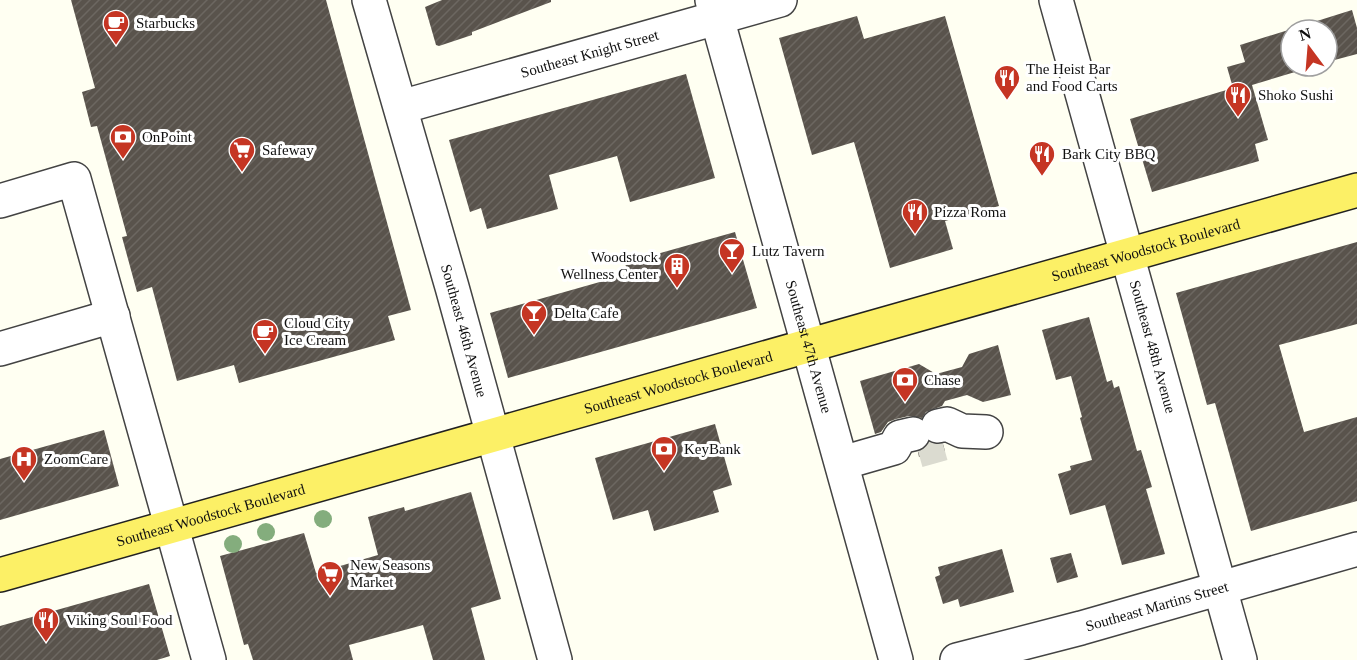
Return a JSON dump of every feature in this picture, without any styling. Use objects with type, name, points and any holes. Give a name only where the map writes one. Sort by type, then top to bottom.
[{"type":"main road","name":"Southeast Woodstock Boulevard","points":[[0,575],[1357,190]]},
{"type":"street","name":"Southeast 46th Avenue","points":[[369,0],[555,660]]},
{"type":"street","name":"Southeast Knight Street","points":[[401,107],[715,9],[780,0]]},
{"type":"street","name":"Southeast 48th Avenue","points":[[1056,0],[1240,660]]},
{"type":"street","name":"Southeast 47th Avenue","points":[[715,9],[896,660]]},
{"type":"street","points":[[0,201],[74,179],[209,660]]},
{"type":"street","points":[[0,349],[113,316]]},
{"type":"street","points":[[842,464],[936,438]]},
{"type":"street","name":"Southeast Martins Street","points":[[957,660],[1081,628],[1357,549]]},
{"type":"building","name":"Safeway","points":[[71,0],[326,0],[411,310],[388,316],[395,340],[239,383],[234,365],[177,381],[152,287],[137,292],[122,237],[127,236],[97,126],[91,127],[82,92],[95,88]]},
{"type":"building","points":[[442,0],[551,0],[551,2],[472,32],[472,35],[439,46],[436,45],[425,7]]},
{"type":"building","points":[[1352,10],[1357,28],[1357,54],[1339,59],[1339,18],[1326,18]]},
{"type":"building","points":[[857,16],[864,39],[945,16],[999,206],[945,221],[953,249],[890,268],[854,142],[812,155],[779,38]]},
{"type":"building","points":[[1279,33],[1279,77],[1252,85],[1268,140],[1255,144],[1259,161],[1152,192],[1130,119],[1233,88],[1227,67],[1245,62],[1240,45]]},
{"type":"building","points":[[686,74],[715,178],[630,202],[617,156],[549,175],[558,209],[487,229],[481,208],[470,212],[449,140]]},
{"type":"building","points":[[735,232],[757,308],[508,378],[490,313],[628,274],[625,263]]},
{"type":"building","points":[[1357,242],[1357,324],[1279,345],[1304,432],[1357,417],[1357,501],[1251,531],[1215,403],[1207,405],[1176,293]]},
{"type":"building","points":[[1089,317],[1107,382],[1112,380],[1114,388],[1119,386],[1137,451],[1141,450],[1152,487],[1146,489],[1165,554],[1122,565],[1105,505],[1070,515],[1058,474],[1071,470],[1070,466],[1092,460],[1071,376],[1056,380],[1042,330]]},
{"type":"building","name":"Chase","points":[[998,345],[1011,395],[983,402],[967,395],[945,401],[942,406],[926,412],[922,418],[909,416],[896,419],[888,422],[881,432],[875,434],[860,381],[919,364],[936,374],[962,367],[969,354]]},
{"type":"building","name":"KeyBank","points":[[715,424],[732,485],[713,491],[719,512],[654,531],[648,510],[613,520],[595,458]]},
{"type":"building","points":[[104,430],[119,486],[0,520],[0,459]]},
{"type":"building","points":[[929,442],[943,444],[945,451],[919,457],[918,452]]},
{"type":"building","name":"New Seasons Market","points":[[471,492],[501,599],[471,608],[485,660],[433,660],[423,625],[349,645],[353,660],[253,660],[248,644],[244,645],[220,556],[304,533],[316,573],[378,555],[368,517],[404,507],[405,511]]},
{"type":"building","points":[[1002,549],[1014,592],[960,607],[958,599],[943,604],[935,577],[940,575],[938,567]]},
{"type":"building","points":[[1071,553],[1078,577],[1057,583],[1050,558]]},
{"type":"building","points":[[149,584],[170,656],[157,660],[0,660],[0,626]]},
{"type":"tunnel","points":[[918,451],[943,444]]},
{"type":"place","name":"Starbucks","points":[[116,46]]},
{"type":"place","name":"The Heist Bar and Food Carts","points":[[1007,101]]},
{"type":"place","name":"Shoko Sushi","points":[[1238,118]]},
{"type":"place","name":"OnPoint","points":[[123,160]]},
{"type":"place","name":"Safeway","points":[[242,173]]},
{"type":"place","name":"Bark City BBQ","points":[[1042,177]]},
{"type":"place","name":"Pizza Roma","points":[[915,235]]},
{"type":"place","name":"Lutz Tavern","points":[[732,274]]},
{"type":"place","name":"Woodstock Wellness Center","points":[[677,289]]},
{"type":"place","name":"Delta Cafe","points":[[534,336]]},
{"type":"place","name":"Cloud City Ice Cream","points":[[265,355]]},
{"type":"place","name":"Chase","points":[[905,403]]},
{"type":"place","name":"KeyBank","points":[[664,472]]},
{"type":"place","name":"ZoomCare","points":[[24,482]]},
{"type":"place","name":"New Seasons Market","points":[[330,597]]},
{"type":"place","name":"Viking Soul Food","points":[[46,643]]}]
